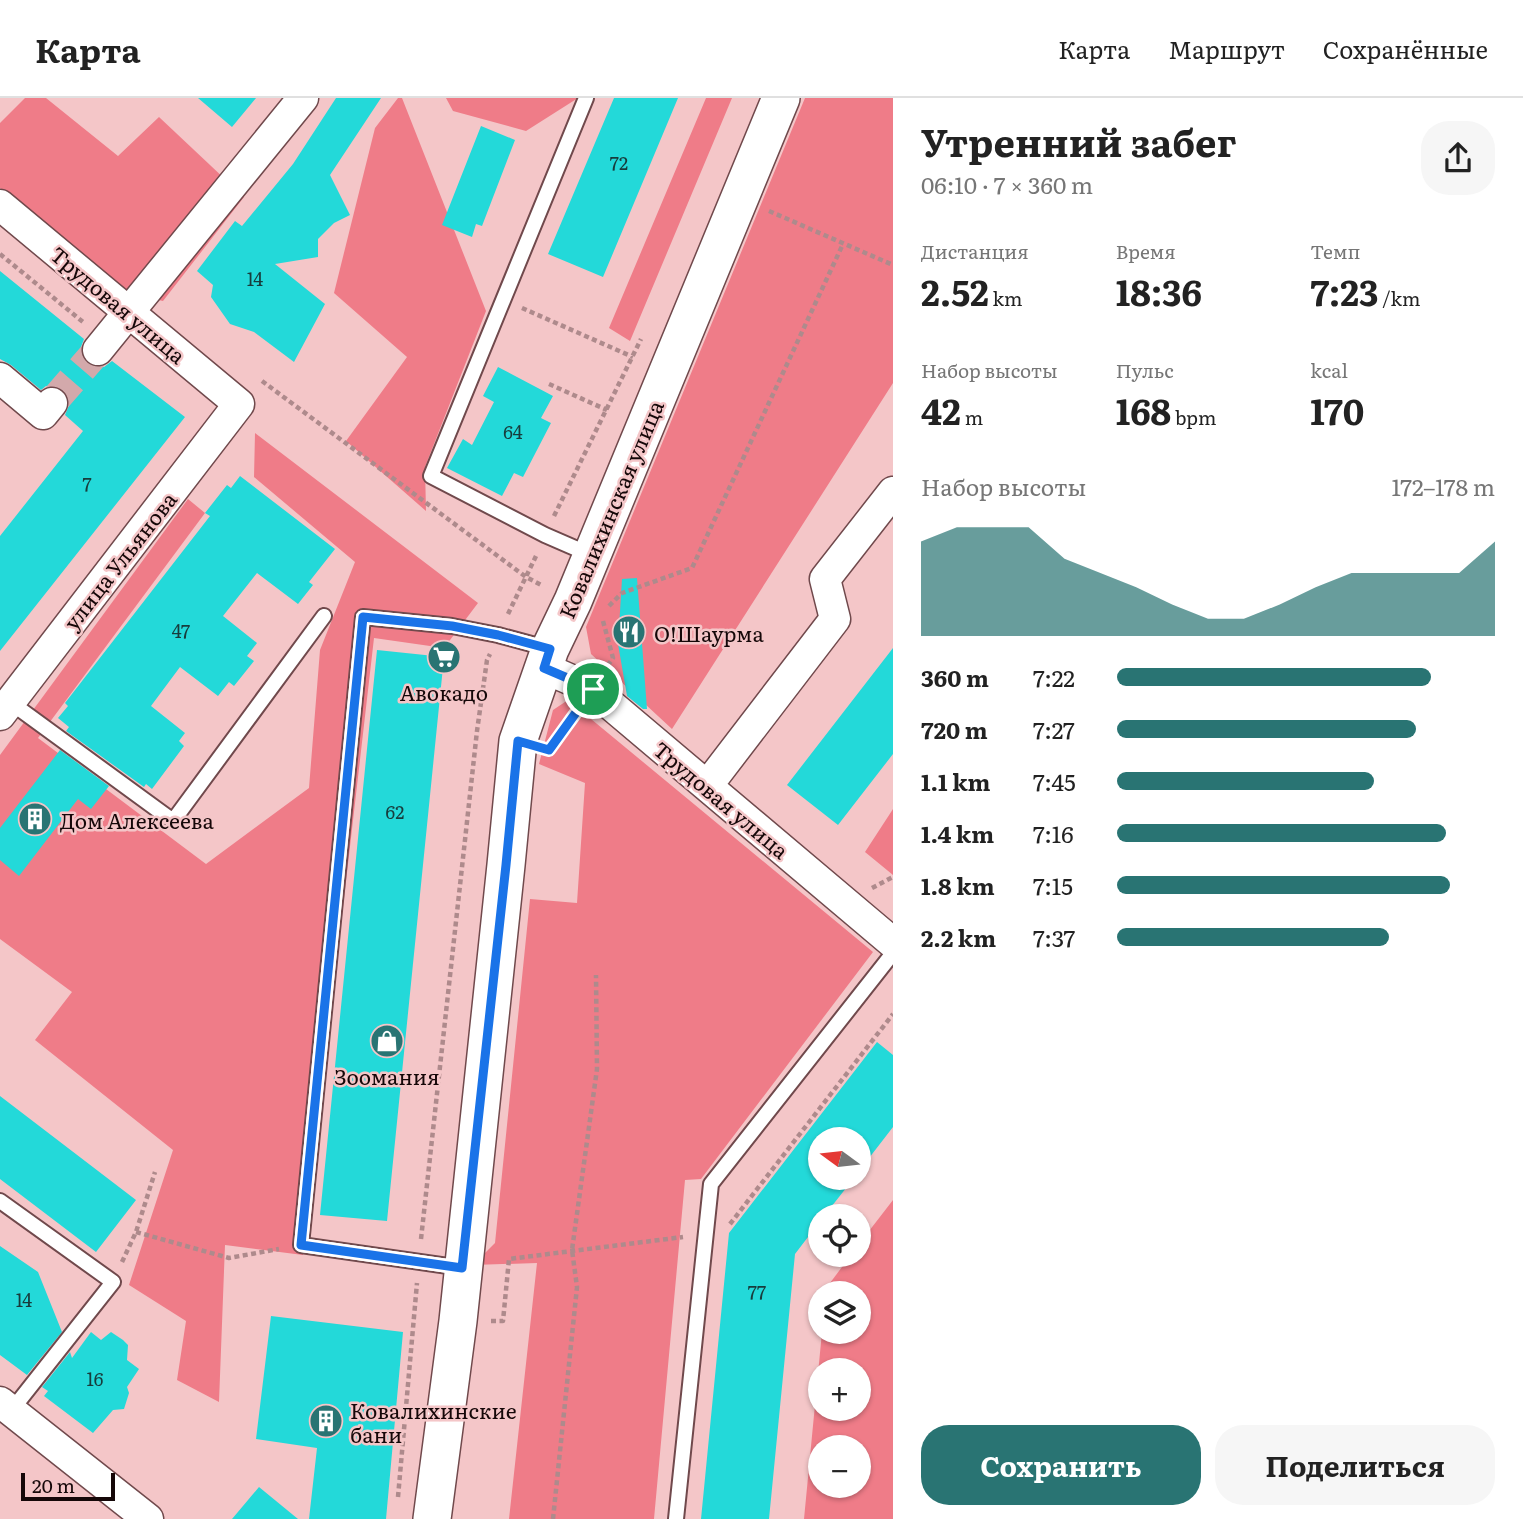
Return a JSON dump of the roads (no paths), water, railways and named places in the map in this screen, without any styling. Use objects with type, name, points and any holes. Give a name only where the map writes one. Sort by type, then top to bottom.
[{"type":"street","points":[[102,345],[303,98]]},
{"type":"street","name":"Ковалихинская улица","points":[[432,1519],[458,1321],[518,741],[547,659],[781,98]]},
{"type":"street","name":"Трудовая улица","points":[[0,205],[239,404]]},
{"type":"street","points":[[0,378],[43,414],[52,403]]},
{"type":"street","name":"улица Ульянова","points":[[5,708],[239,404]]},
{"type":"street","points":[[707,786],[835,619],[825,579],[893,492]]},
{"type":"street","name":"Трудовая улица","points":[[547,659],[593,689],[893,943]]},
{"type":"street","points":[[4,1408],[148,1519]]},
{"type":"lane","points":[[586,98],[431,476],[545,535],[592,556]]},
{"type":"lane","points":[[5,708],[173,821],[324,616]]},
{"type":"lane","points":[[462,1268],[301,1245],[363,617],[452,626],[498,635],[547,659]]},
{"type":"lane","points":[[676,1519],[711,1184],[893,953]]},
{"type":"lane","points":[[0,1200],[113,1282],[4,1408]]},
{"type":"tunnel","points":[[52,403],[98,350]]},
{"type":"place","name":"О!Шаурма","points":[[629,632]]},
{"type":"place","name":"Авокадо","points":[[444,657]]},
{"type":"place","name":"Дом Алексеева","points":[[35,819]]},
{"type":"place","name":"Зоомания","points":[[387,1041]]},
{"type":"place","name":"Ковалихинские бани","points":[[326,1421]]}]
